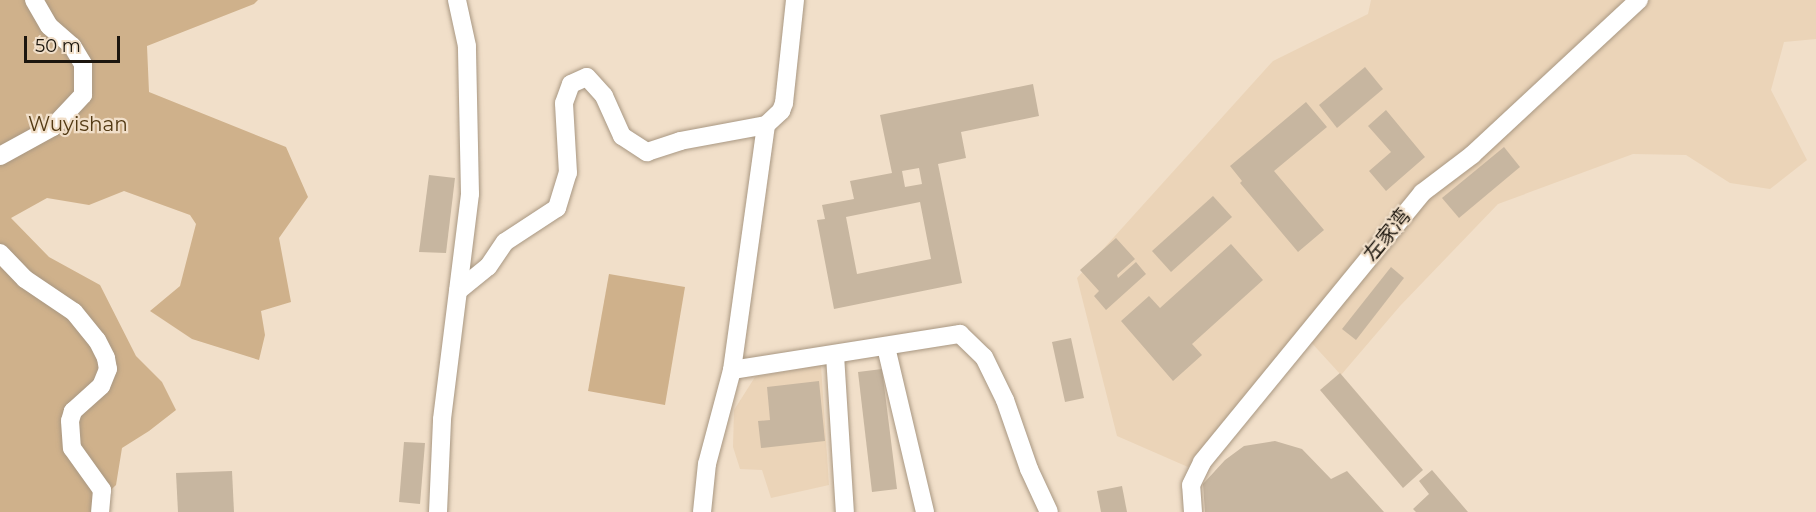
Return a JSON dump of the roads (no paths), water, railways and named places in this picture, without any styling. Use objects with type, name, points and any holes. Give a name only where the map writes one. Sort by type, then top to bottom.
[{"type":"street","points":[[0,156],[53,127],[83,95],[83,64],[72,46],[49,26],[34,0]]},
{"type":"street","points":[[438,512],[442,419],[470,194],[467,46],[457,0]]},
{"type":"street","points":[[458,291],[488,267],[505,242],[557,208],[568,172],[564,103],[571,84],[587,77],[604,96],[622,136],[647,152],[680,141],[766,125],[781,111],[784,103],[795,0]]},
{"type":"street","name":"左家湾","points":[[1193,512],[1191,485],[1202,462],[1422,193],[1472,155],[1639,0]]},
{"type":"street","points":[[702,512],[707,464],[732,370],[766,125]]},
{"type":"street","points":[[0,253],[25,279],[74,312],[97,340],[106,358],[108,369],[101,386],[73,411],[70,421],[72,448],[102,490],[100,512]]},
{"type":"street","points":[[732,370],[960,334],[984,357],[1005,400],[1029,469],[1049,512]]},
{"type":"street","points":[[886,347],[925,512]]},
{"type":"street","points":[[836,355],[845,512]]},
{"type":"park label","name":"Wuyishan","points":[[78,124]]}]
